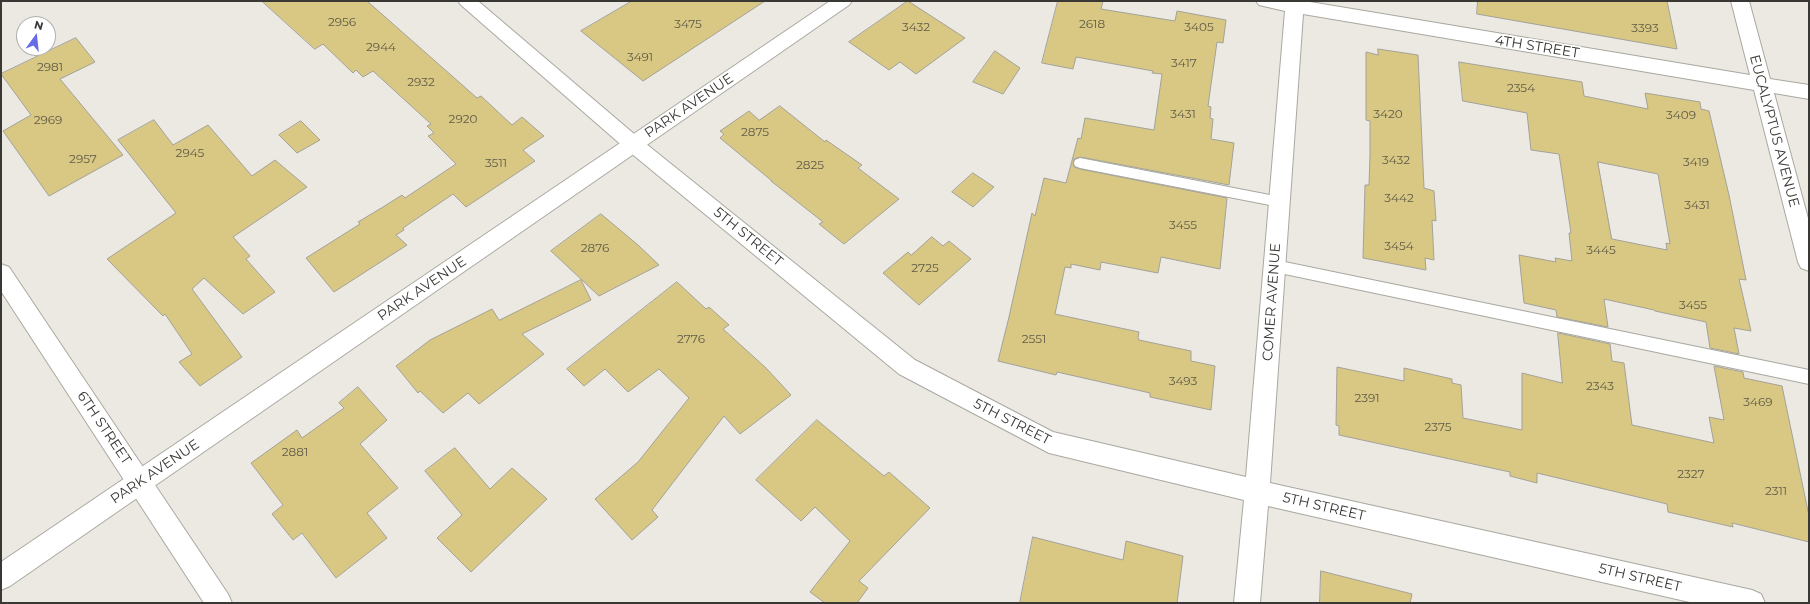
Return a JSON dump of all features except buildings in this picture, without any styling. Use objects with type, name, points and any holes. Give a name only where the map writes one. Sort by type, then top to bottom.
[{"type":"street","name":"5TH STREET","points":[[467,1],[633,144],[906,367],[1049,442],[1258,492],[1752,603]]},
{"type":"street","name":"PARK AVENUE","points":[[1,577],[843,1]]},
{"type":"street","name":"4TH STREET","points":[[1265,1],[1295,4],[1809,92]]},
{"type":"street","name":"EUCALYPTUS AVENUE","points":[[1740,1],[1809,262]]},
{"type":"street","name":"COMER AVENUE","points":[[1247,603],[1258,492],[1295,4]]},
{"type":"street","name":"6TH STREET","points":[[1,273],[219,603]]},
{"type":"lane","points":[[1080,163],[1280,202]]},
{"type":"lane","points":[[1275,266],[1809,377]]}]
